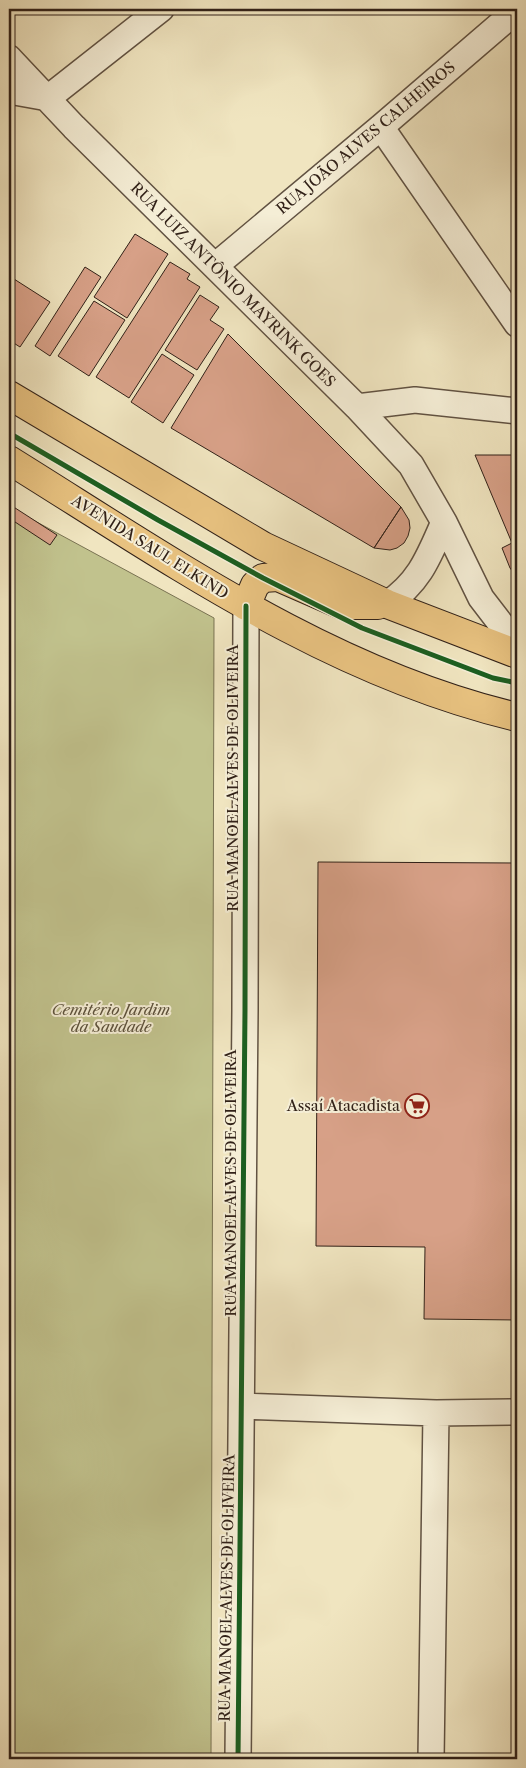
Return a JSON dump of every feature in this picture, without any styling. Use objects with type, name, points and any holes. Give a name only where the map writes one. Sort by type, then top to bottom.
[{"type":"main road","points":[[9,395],[263,546],[388,604],[517,654]]},
{"type":"main road","name":"AVENIDA SAUL ELKIND","points":[[9,460],[246,606],[339,654],[407,682],[517,716]]},
{"type":"main road","points":[[246,606],[255,585],[263,578],[278,577],[342,605],[388,604]]},
{"type":"street","points":[[9,91],[48,98],[161,9]]},
{"type":"street","name":"RUA JOÃO ALVES CALHEIROS","points":[[215,266],[517,10]]},
{"type":"street","name":"RUA LUIZ ANTÔNIO MAYRINK GOES","points":[[9,58],[74,127],[357,407],[411,465],[444,522],[482,598],[517,645]]},
{"type":"street","points":[[381,127],[517,324]]},
{"type":"street","points":[[357,407],[415,400],[517,411]]},
{"type":"street","points":[[388,604],[403,594],[425,566],[444,522]]},
{"type":"street","name":"RUA MANOEL ALVES DE OLIVEIRA","points":[[238,1759],[242,1406],[246,606]]},
{"type":"street","points":[[242,1406],[436,1413],[517,1412]]},
{"type":"street","points":[[431,1759],[436,1413]]},
{"type":"green space","name":"Cemitério Jardim da Saudade","points":[[9,507],[214,618],[211,1759],[9,1759]]},
{"type":"building","points":[[135,234],[168,254],[127,318],[94,297]]},
{"type":"building","points":[[170,262],[190,274],[187,279],[200,287],[129,398],[96,377]]},
{"type":"building","points":[[85,267],[101,277],[50,356],[35,346]]},
{"type":"building","points":[[14,279],[50,302],[20,347],[9,340],[9,287]]},
{"type":"building","points":[[200,295],[219,307],[210,320],[224,329],[197,370],[165,350]]},
{"type":"building","points":[[94,301],[125,320],[89,376],[58,356]]},
{"type":"building","points":[[228,334],[401,507],[374,548],[171,428]]},
{"type":"building","points":[[162,354],[194,375],[163,423],[131,402]]},
{"type":"building","points":[[475,455],[517,455],[517,577],[510,568],[502,548],[512,543]]},
{"type":"building","points":[[9,504],[57,535],[50,545],[9,518]]},
{"type":"building","points":[[401,507],[409,520],[410,528],[404,543],[390,550],[374,548]]},
{"type":"building","name":"Assaí Atacadista","points":[[318,862],[517,863],[517,1320],[424,1319],[425,1247],[316,1246]]},
{"type":"cycle path","points":[[9,433],[158,520],[263,578],[362,628],[493,678],[517,683]]},
{"type":"cycle path","points":[[238,1759],[245,1010],[246,606]]},
{"type":"place","name":"Assaí Atacadista","points":[[417,1106]]}]
